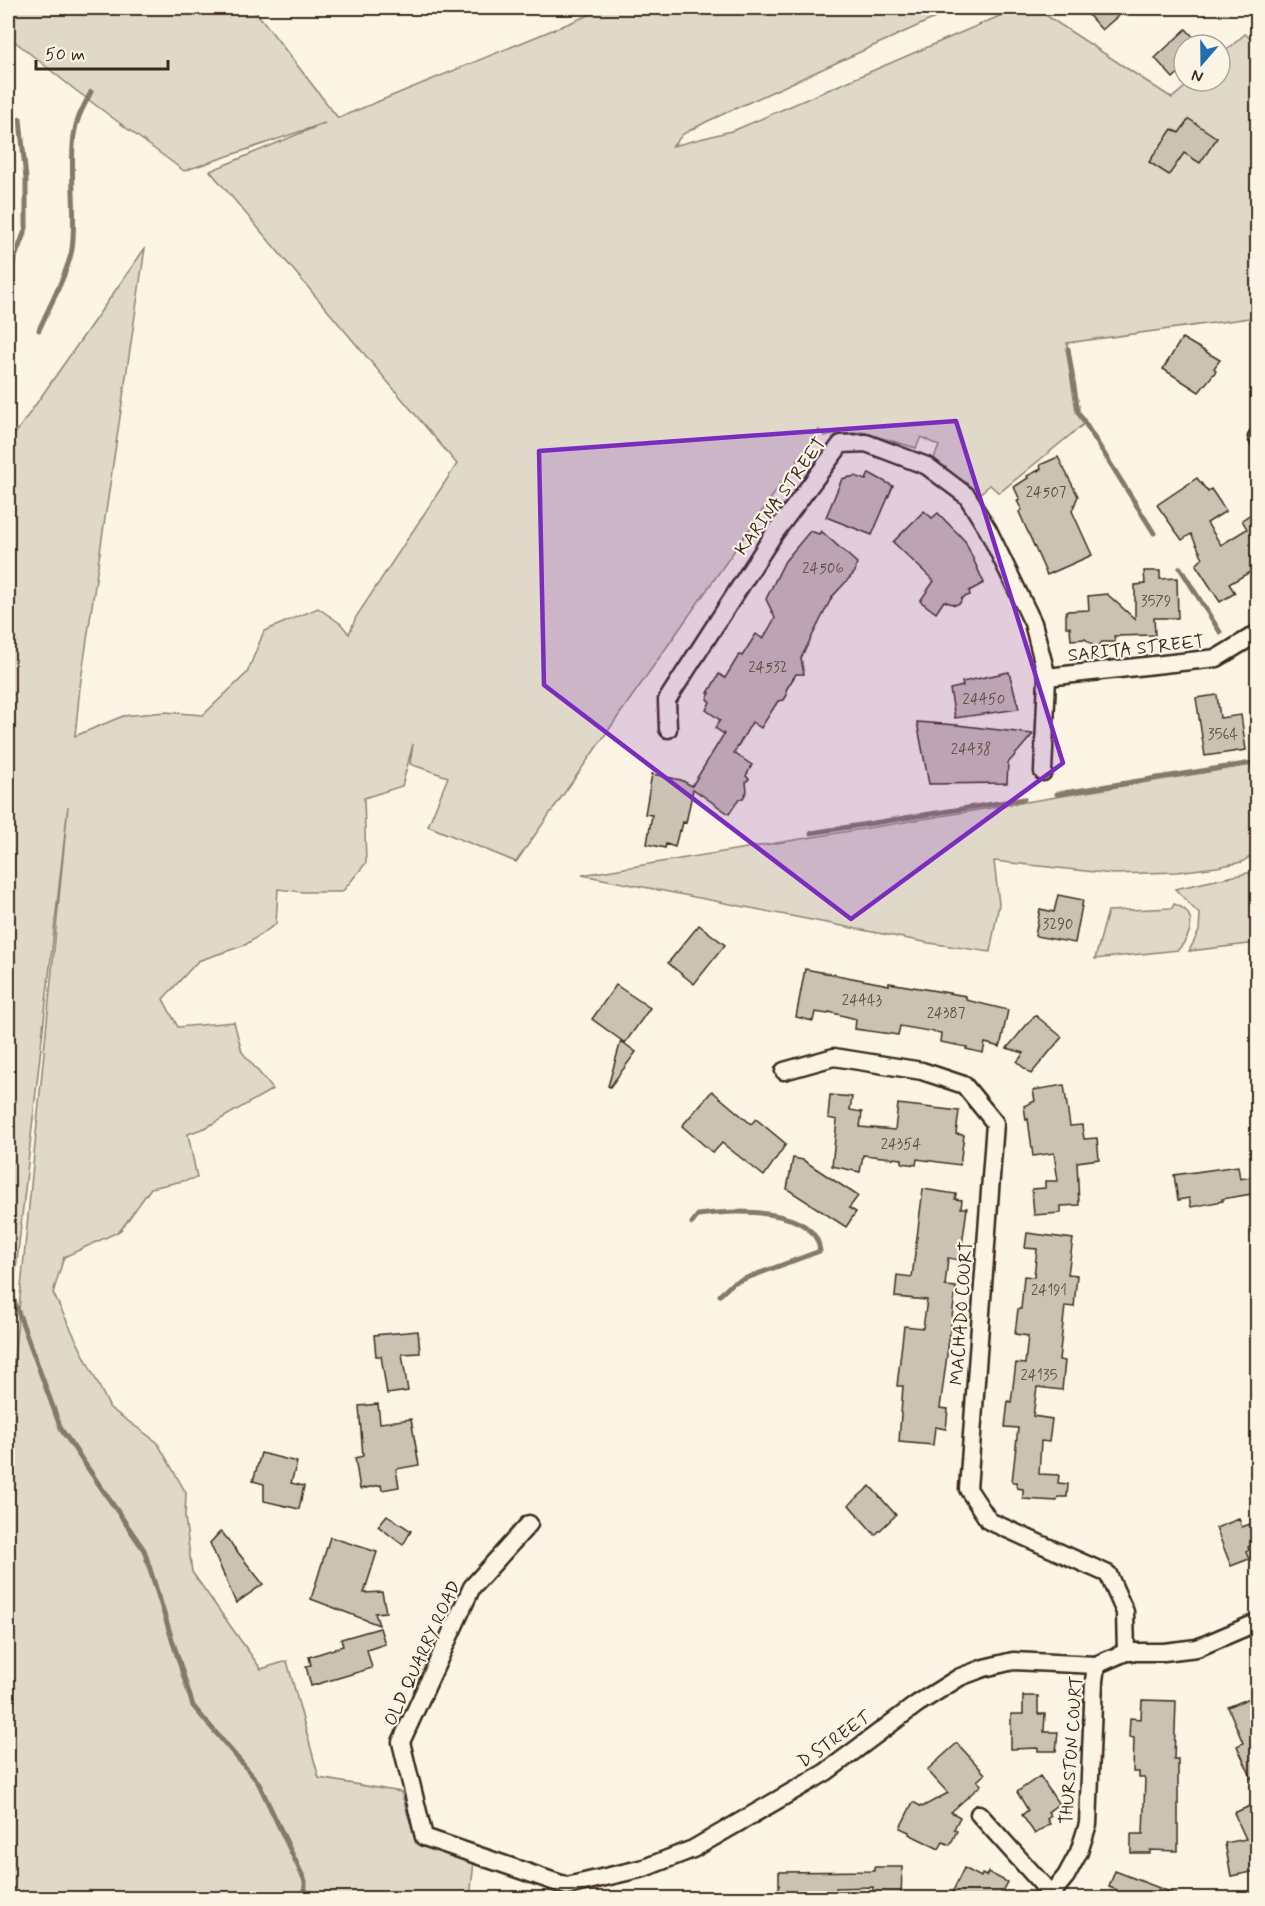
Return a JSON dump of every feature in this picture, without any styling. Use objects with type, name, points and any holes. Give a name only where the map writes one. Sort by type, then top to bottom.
[{"type":"street","name":"KARINA STREET","points":[[668,729],[667,700],[774,534],[841,444],[866,443],[927,466],[967,496],[988,530],[1033,623],[1047,677],[1043,772]]},
{"type":"street","name":"SARITA STREET","points":[[1047,677],[1217,658],[1257,633]]},
{"type":"street","name":"MACHADO COURT","points":[[784,1071],[834,1057],[922,1071],[964,1085],[995,1123],[968,1489],[989,1521],[1108,1574],[1125,1612],[1126,1652]]},
{"type":"street","name":"OLD QUARRY ROAD","points":[[529,1524],[472,1587],[401,1742],[424,1837],[567,1886],[645,1868]]},
{"type":"street","points":[[1096,1665],[1126,1652],[1164,1652],[1197,1648],[1257,1622]]},
{"type":"street","name":"D STREET","points":[[645,1868],[693,1849],[826,1772],[916,1704],[960,1677],[1013,1661],[1096,1665]]},
{"type":"street","name":"THURSTON COURT","points":[[1049,1897],[1066,1876],[1079,1852],[1088,1824],[1096,1665]]},
{"type":"street","points":[[980,1814],[1049,1897]]},
{"type":"highlighted area","points":[[956,421],[1063,763],[851,919],[544,685],[539,451]]},
{"type":"shaded area","points":[[8,8],[253,8],[338,118],[606,8],[957,8],[708,121],[683,134],[673,146],[735,130],[1018,8],[1035,8],[1172,98],[1178,93],[1232,93],[1232,45],[1245,34],[1257,45],[1257,317],[1067,343],[1078,412],[1085,423],[999,493],[990,485],[978,495],[934,458],[939,446],[921,437],[916,448],[862,432],[825,436],[819,430],[516,862],[428,826],[448,777],[410,764],[413,744],[402,786],[364,798],[366,863],[342,892],[303,892],[278,889],[276,924],[245,945],[198,961],[163,999],[178,1027],[234,1022],[242,1052],[273,1089],[207,1127],[188,1134],[197,1178],[151,1188],[120,1231],[64,1257],[53,1293],[110,1408],[157,1442],[186,1493],[185,1517],[192,1572],[261,1669],[287,1661],[319,1778],[401,1792],[416,1841],[474,1861],[470,1898],[8,1898],[8,1421],[68,806],[8,1341],[8,444],[145,248],[80,687],[75,736],[123,716],[165,712],[203,715],[247,673],[264,631],[318,608],[341,624],[349,634],[356,617],[457,464],[210,171],[325,123],[184,171],[74,89],[8,36]]},
{"type":"shaded area","points":[[1257,764],[1257,852],[1242,862],[1177,872],[1113,874],[994,861],[999,904],[990,952],[929,943],[582,875]]},
{"type":"shaded area","points":[[1257,871],[1257,943],[1189,951],[1199,931],[1200,915],[1175,889]]},
{"type":"shaded area","points":[[1174,904],[1187,912],[1191,924],[1187,938],[1178,950],[1095,959],[1108,911],[1172,908]]},
{"type":"building","points":[[1082,8],[1127,8],[1102,30]]},
{"type":"building","points":[[1172,42],[1172,77],[1155,58]]},
{"type":"building","points":[[1189,119],[1217,138],[1200,163],[1184,153],[1169,175],[1149,162],[1172,129],[1179,133]]},
{"type":"building","points":[[1182,338],[1220,360],[1214,368],[1216,371],[1199,392],[1163,369]]},
{"type":"building","points":[[1058,457],[1078,496],[1072,511],[1092,555],[1047,575],[1019,512],[1022,510],[1017,501],[1020,500],[1014,487],[1028,478],[1027,476],[1041,469],[1040,465]]},
{"type":"building","points":[[869,473],[893,486],[872,535],[826,517],[842,479],[855,476],[866,480]]},
{"type":"building","points":[[1197,478],[1208,492],[1211,489],[1226,511],[1207,523],[1221,545],[1247,529],[1242,520],[1257,510],[1257,568],[1229,584],[1235,593],[1220,602],[1196,565],[1203,558],[1191,534],[1182,540],[1157,505]]},
{"type":"building","points":[[924,511],[932,518],[938,513],[965,541],[984,583],[969,591],[970,595],[962,598],[960,603],[955,605],[944,601],[936,613],[920,601],[934,581],[893,542]]},
{"type":"building","points":[[810,531],[819,534],[821,531],[857,563],[855,572],[832,597],[801,658],[804,674],[796,674],[786,690],[787,695],[784,700],[778,701],[761,728],[752,722],[734,753],[752,765],[746,776],[749,779],[746,782],[747,791],[729,814],[693,789],[686,823],[683,822],[681,831],[679,830],[675,847],[666,844],[665,848],[647,844],[652,815],[645,814],[652,774],[681,780],[692,786],[724,734],[715,728],[720,720],[706,710],[710,702],[707,699],[710,693],[708,693],[719,674],[725,678],[739,655],[742,656],[756,634],[763,639],[775,618],[766,599],[785,561]]},
{"type":"building","points":[[1144,571],[1160,571],[1160,579],[1177,578],[1178,618],[1154,618],[1155,635],[1114,636],[1115,642],[1102,642],[1097,648],[1085,639],[1071,640],[1070,627],[1066,627],[1066,611],[1089,610],[1088,596],[1107,594],[1135,619],[1135,585],[1145,584]]},
{"type":"building","points":[[1009,672],[1019,709],[955,718],[950,689],[963,686],[962,682]]},
{"type":"building","points":[[1217,695],[1220,718],[1241,715],[1246,750],[1205,756],[1196,698]]},
{"type":"building","points":[[917,722],[1033,734],[1008,763],[1007,783],[929,784]]},
{"type":"building","points":[[1058,895],[1083,900],[1075,943],[1035,936],[1040,909],[1054,912]]},
{"type":"building","points":[[699,925],[725,945],[694,984],[668,963]]},
{"type":"building","points":[[805,969],[889,985],[889,983],[966,996],[966,1000],[1008,1010],[1000,1047],[985,1043],[983,1053],[966,1049],[967,1047],[940,1042],[941,1033],[900,1026],[898,1035],[855,1029],[856,1019],[829,1012],[828,1014],[815,1012],[813,1021],[796,1017]]},
{"type":"building","points":[[616,985],[650,1008],[625,1043],[592,1019]]},
{"type":"building","points":[[1035,1015],[1062,1037],[1031,1074],[1017,1062],[1024,1053],[1007,1048]]},
{"type":"building","points":[[621,1041],[636,1052],[610,1087],[608,1086]]},
{"type":"building","points":[[1064,1085],[1070,1126],[1082,1125],[1084,1139],[1097,1138],[1099,1159],[1077,1162],[1079,1205],[1061,1206],[1061,1213],[1034,1215],[1032,1189],[1045,1188],[1045,1181],[1058,1181],[1054,1153],[1033,1156],[1024,1106],[1035,1101],[1033,1090]]},
{"type":"building","points":[[712,1091],[751,1124],[756,1119],[786,1144],[764,1176],[722,1143],[713,1153],[682,1126]]},
{"type":"building","points":[[830,1095],[852,1097],[850,1110],[862,1112],[860,1127],[895,1130],[898,1104],[959,1111],[956,1134],[964,1135],[960,1165],[917,1159],[916,1165],[902,1163],[902,1159],[863,1155],[860,1172],[832,1166],[837,1120],[828,1118]]},
{"type":"building","points":[[793,1158],[803,1160],[858,1196],[849,1208],[856,1212],[846,1227],[787,1189]]},
{"type":"building","points":[[1238,1166],[1240,1179],[1257,1176],[1257,1193],[1191,1207],[1189,1198],[1178,1200],[1174,1175]]},
{"type":"building","points":[[923,1189],[956,1194],[955,1199],[962,1200],[961,1208],[967,1208],[960,1260],[948,1258],[945,1286],[956,1287],[940,1408],[948,1409],[946,1429],[935,1427],[933,1445],[899,1442],[903,1386],[897,1386],[904,1326],[923,1328],[927,1300],[895,1297],[897,1275],[912,1277]]},
{"type":"building","points":[[1027,1233],[1073,1239],[1068,1274],[1077,1275],[1074,1307],[1065,1306],[1059,1360],[1065,1361],[1062,1390],[1037,1387],[1033,1416],[1052,1419],[1049,1442],[1041,1441],[1039,1474],[1059,1475],[1058,1483],[1068,1484],[1067,1497],[1058,1497],[1057,1501],[1023,1499],[1023,1489],[1017,1488],[1017,1482],[1012,1482],[1018,1428],[1005,1427],[1016,1363],[1025,1364],[1028,1336],[1015,1334],[1018,1309],[1021,1309],[1024,1276],[1034,1277],[1037,1249],[1025,1248]]},
{"type":"building","points":[[418,1331],[420,1353],[402,1354],[408,1391],[387,1394],[381,1356],[376,1356],[374,1335]]},
{"type":"building","points":[[378,1404],[380,1423],[411,1419],[419,1465],[396,1469],[399,1487],[382,1490],[381,1485],[360,1489],[355,1458],[363,1456],[359,1406]]},
{"type":"building","points":[[261,1453],[297,1462],[291,1483],[304,1486],[299,1509],[264,1501],[264,1484],[253,1481]]},
{"type":"building","points":[[870,1486],[896,1515],[875,1535],[849,1505]]},
{"type":"building","points":[[387,1515],[411,1531],[403,1545],[378,1526]]},
{"type":"building","points":[[1239,1519],[1242,1527],[1250,1524],[1257,1544],[1248,1547],[1249,1550],[1246,1552],[1249,1559],[1231,1566],[1216,1528]]},
{"type":"building","points":[[221,1531],[263,1584],[236,1603],[210,1543]]},
{"type":"building","points":[[330,1537],[377,1552],[364,1593],[382,1592],[386,1612],[375,1613],[379,1625],[311,1599]]},
{"type":"building","points":[[380,1628],[385,1644],[367,1650],[372,1668],[311,1686],[306,1666],[311,1665],[309,1657],[343,1646],[341,1639]]},
{"type":"building","points":[[1257,1695],[1257,1790],[1237,1746],[1243,1743],[1228,1707]]},
{"type":"building","points":[[1023,1696],[1038,1696],[1038,1714],[1045,1714],[1044,1732],[1058,1732],[1056,1751],[1038,1751],[1038,1748],[1011,1749],[1011,1714],[1023,1714]]},
{"type":"building","points":[[1142,1700],[1176,1701],[1174,1759],[1178,1759],[1178,1851],[1150,1850],[1150,1853],[1131,1853],[1131,1834],[1143,1834],[1145,1778],[1139,1778],[1139,1772],[1133,1772],[1134,1738],[1129,1737],[1130,1718],[1141,1719]]},
{"type":"building","points":[[957,1743],[985,1774],[977,1781],[981,1785],[951,1812],[960,1817],[954,1829],[957,1831],[950,1845],[943,1842],[939,1849],[900,1828],[913,1802],[922,1807],[948,1793],[927,1770]]},
{"type":"building","points":[[1040,1776],[1058,1803],[1048,1812],[1051,1816],[1047,1819],[1050,1824],[1035,1834],[1022,1815],[1028,1810],[1017,1792]]},
{"type":"building","points":[[1257,1803],[1257,1871],[1231,1876],[1225,1843],[1246,1839],[1234,1813]]},
{"type":"building","points":[[874,1867],[902,1867],[901,1899],[873,1898],[873,1887],[836,1888],[836,1896],[823,1897],[823,1899],[779,1899],[779,1872],[874,1871]]},
{"type":"building","points":[[964,1868],[981,1877],[982,1874],[986,1876],[988,1872],[1007,1882],[999,1897],[993,1894],[990,1899],[963,1899],[952,1893]]},
{"type":"building","points":[[1115,1871],[1183,1897],[1183,1899],[1114,1899],[1117,1890],[1109,1887]]},
{"type":"waterway","points":[[39,330],[63,278],[72,249],[74,135],[78,118],[91,92]]},
{"type":"waterway","points":[[8,276],[26,228],[26,179],[20,119]]},
{"type":"waterway","points":[[1068,349],[1078,412],[1154,533]]},
{"type":"waterway","points":[[1180,568],[1220,632]]},
{"type":"waterway","points":[[1057,794],[1258,762]]},
{"type":"waterway","points":[[811,833],[1024,799]]},
{"type":"waterway","points":[[692,1223],[698,1215],[712,1213],[770,1214],[804,1226],[815,1236],[820,1251],[733,1283],[720,1295]]},
{"type":"waterway","points":[[8,1284],[61,1429],[144,1550],[193,1706],[258,1782],[305,1881],[305,1898]]}]
